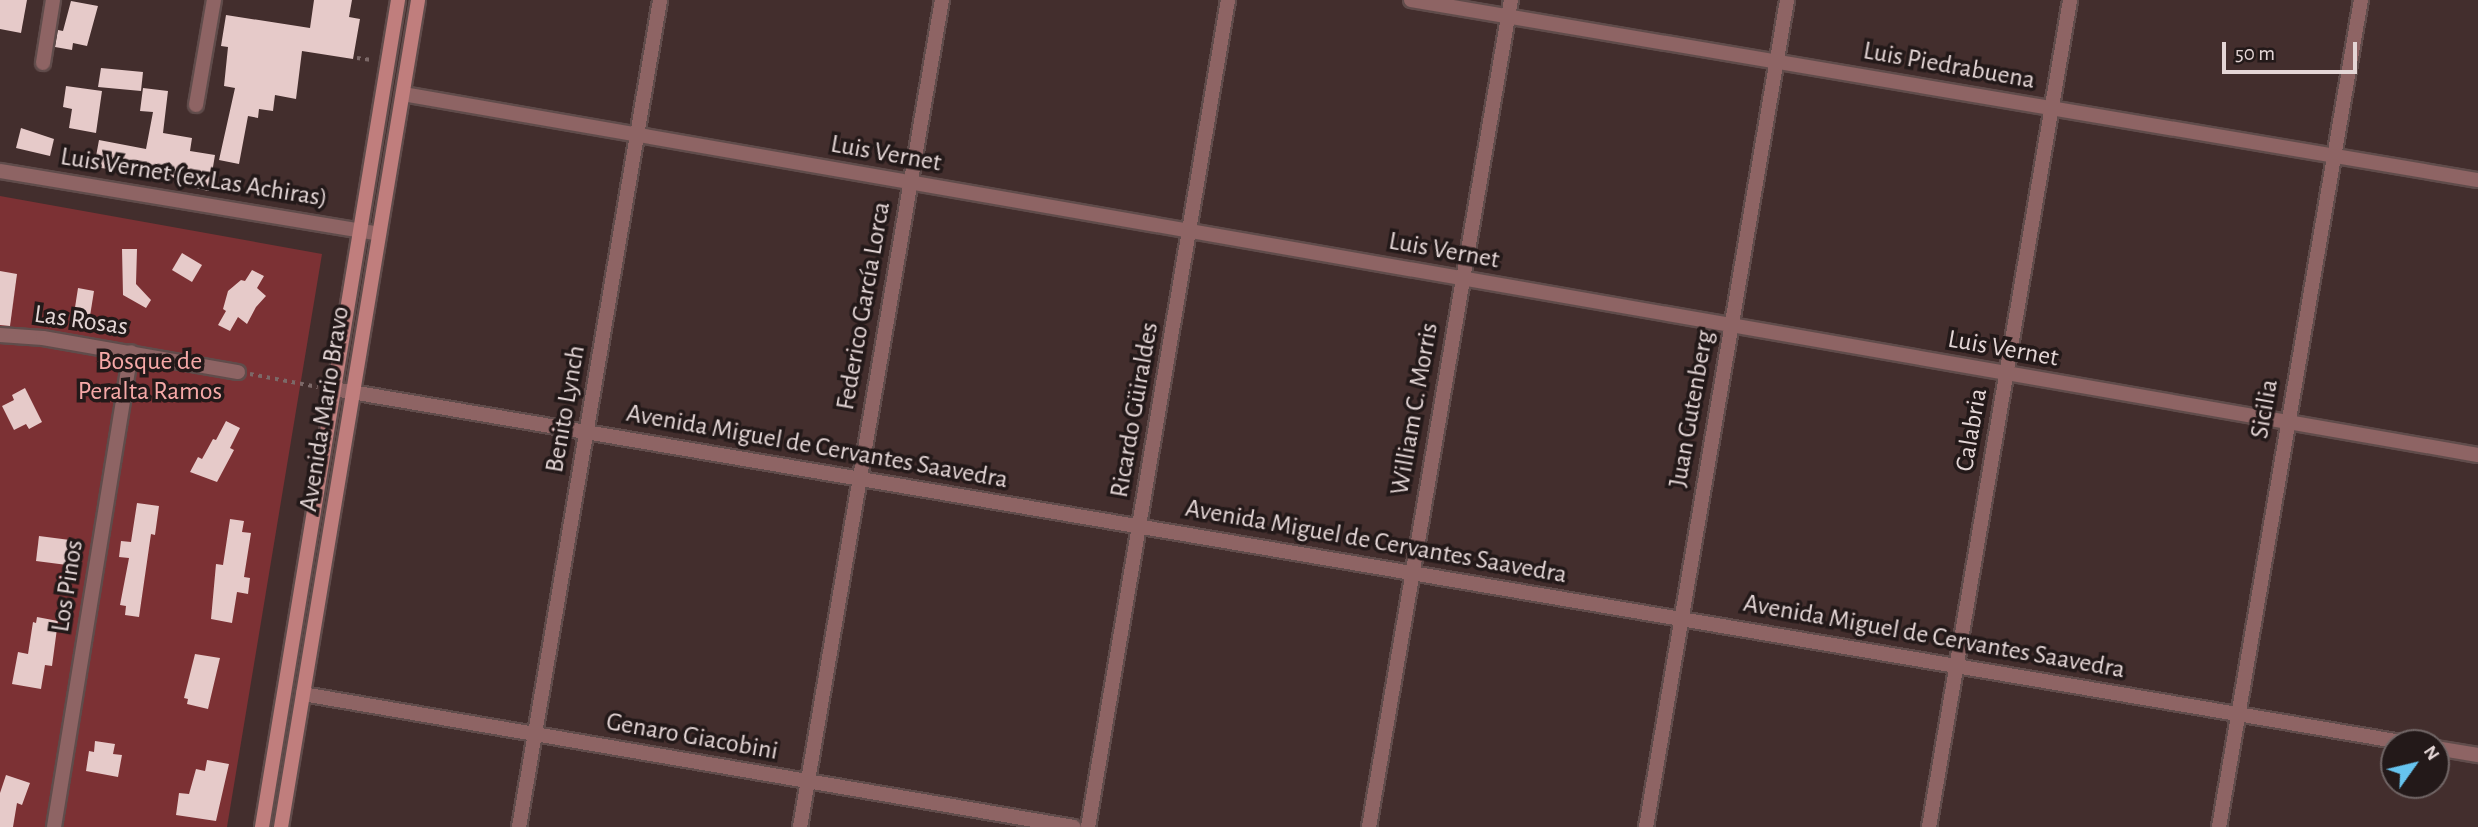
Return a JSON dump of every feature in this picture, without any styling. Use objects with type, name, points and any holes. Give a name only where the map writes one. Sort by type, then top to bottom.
[{"type":"main road","name":"Avenida Mario Bravo","points":[[262,827],[398,0]]},
{"type":"main road","name":"Avenida Mario Bravo","points":[[281,827],[418,0]]},
{"type":"street","points":[[43,63],[53,0]]},
{"type":"street","points":[[196,105],[214,0]]},
{"type":"street","name":"Benito Lynch","points":[[519,827],[660,0]]},
{"type":"street","name":"Federico García Lorca","points":[[800,827],[942,0]]},
{"type":"street","name":"Ricardo Güiraldes","points":[[1088,827],[1228,0]]},
{"type":"street","name":"Luis Piedrabuena","points":[[1411,0],[2478,180]]},
{"type":"street","name":"William C. Morris","points":[[1369,827],[1511,0]]},
{"type":"street","name":"Juan Gutenberg","points":[[1646,827],[1787,0]]},
{"type":"street","name":"Calabria","points":[[1929,827],[2070,0]]},
{"type":"street","name":"Sicilia","points":[[2219,827],[2361,0]]},
{"type":"street","name":"Luis Vernet","points":[[403,94],[2478,455]]},
{"type":"street","name":"Luis Vernet (ex Las Achiras)","points":[[0,170],[379,234]]},
{"type":"street","name":"Las Rosas","points":[[0,335],[131,352],[238,372]]},
{"type":"street","name":"Los Pinos","points":[[54,827],[131,352]]},
{"type":"street","name":"Avenida Miguel de Cervantes Saavedra","points":[[334,390],[2380,738]]},
{"type":"street","name":"Genaro Giacobini","points":[[303,694],[1074,827]]},
{"type":"street","points":[[2450,750],[2478,755]]},
{"type":"path","points":[[238,372],[334,390]]},
{"type":"green space","name":"Bosque de Peralta Ramos","points":[[0,196],[322,254],[227,827],[0,827]]},
{"type":"building","points":[[0,0],[27,0],[21,33],[0,29]]},
{"type":"building","points":[[314,0],[352,0],[349,17],[360,19],[353,59],[302,51],[296,99],[275,95],[273,111],[259,109],[258,118],[248,116],[239,164],[219,160],[235,88],[224,86],[228,47],[221,46],[226,15],[310,28]]},
{"type":"building","points":[[71,1],[98,6],[87,46],[73,43],[72,50],[55,47],[58,30],[63,31]]},
{"type":"building","points":[[101,68],[143,72],[141,91],[98,87]]},
{"type":"building","points":[[66,86],[102,91],[96,133],[69,128],[72,109],[63,107]]},
{"type":"building","points":[[143,88],[168,91],[163,133],[192,138],[190,151],[215,155],[209,191],[194,188],[195,181],[94,167],[99,140],[146,149],[153,112],[140,111]]},
{"type":"building","points":[[21,128],[54,139],[50,156],[16,148]]},
{"type":"building","points":[[122,249],[137,249],[136,284],[151,300],[146,308],[123,295]]},
{"type":"building","points":[[182,253],[202,265],[192,282],[172,270]]},
{"type":"building","points":[[252,270],[264,276],[257,288],[266,296],[247,324],[238,317],[230,331],[218,325],[226,311],[223,309],[228,291],[241,280],[245,281]]},
{"type":"building","points":[[0,271],[17,274],[10,326],[0,325]]},
{"type":"building","points":[[78,288],[94,291],[90,316],[74,314]]},
{"type":"building","points":[[25,388],[42,422],[29,429],[26,424],[14,430],[2,406],[14,400],[12,395]]},
{"type":"building","points":[[226,421],[240,428],[230,448],[234,450],[217,482],[190,472],[198,457],[202,459],[213,439],[216,440]]},
{"type":"building","points":[[137,503],[159,506],[155,535],[151,534],[139,617],[125,615],[126,606],[120,605],[129,558],[119,557],[121,541],[131,542]]},
{"type":"building","points":[[230,519],[244,521],[242,532],[251,533],[244,577],[250,578],[248,594],[237,592],[232,623],[211,619],[216,564],[223,565]]},
{"type":"building","points":[[39,536],[70,540],[67,565],[36,561]]},
{"type":"building","points":[[37,617],[58,621],[52,666],[45,665],[41,689],[12,684],[18,652],[28,654],[33,622],[36,623]]},
{"type":"building","points":[[195,654],[220,658],[208,709],[187,704],[188,699],[184,698]]},
{"type":"building","points":[[95,741],[115,744],[113,754],[122,755],[118,777],[86,771],[89,751],[94,752]]},
{"type":"building","points":[[207,760],[229,764],[216,821],[176,815],[179,793],[189,794],[196,769],[205,771]]},
{"type":"building","points":[[6,775],[30,783],[22,805],[17,803],[13,827],[0,827],[0,793]]}]
